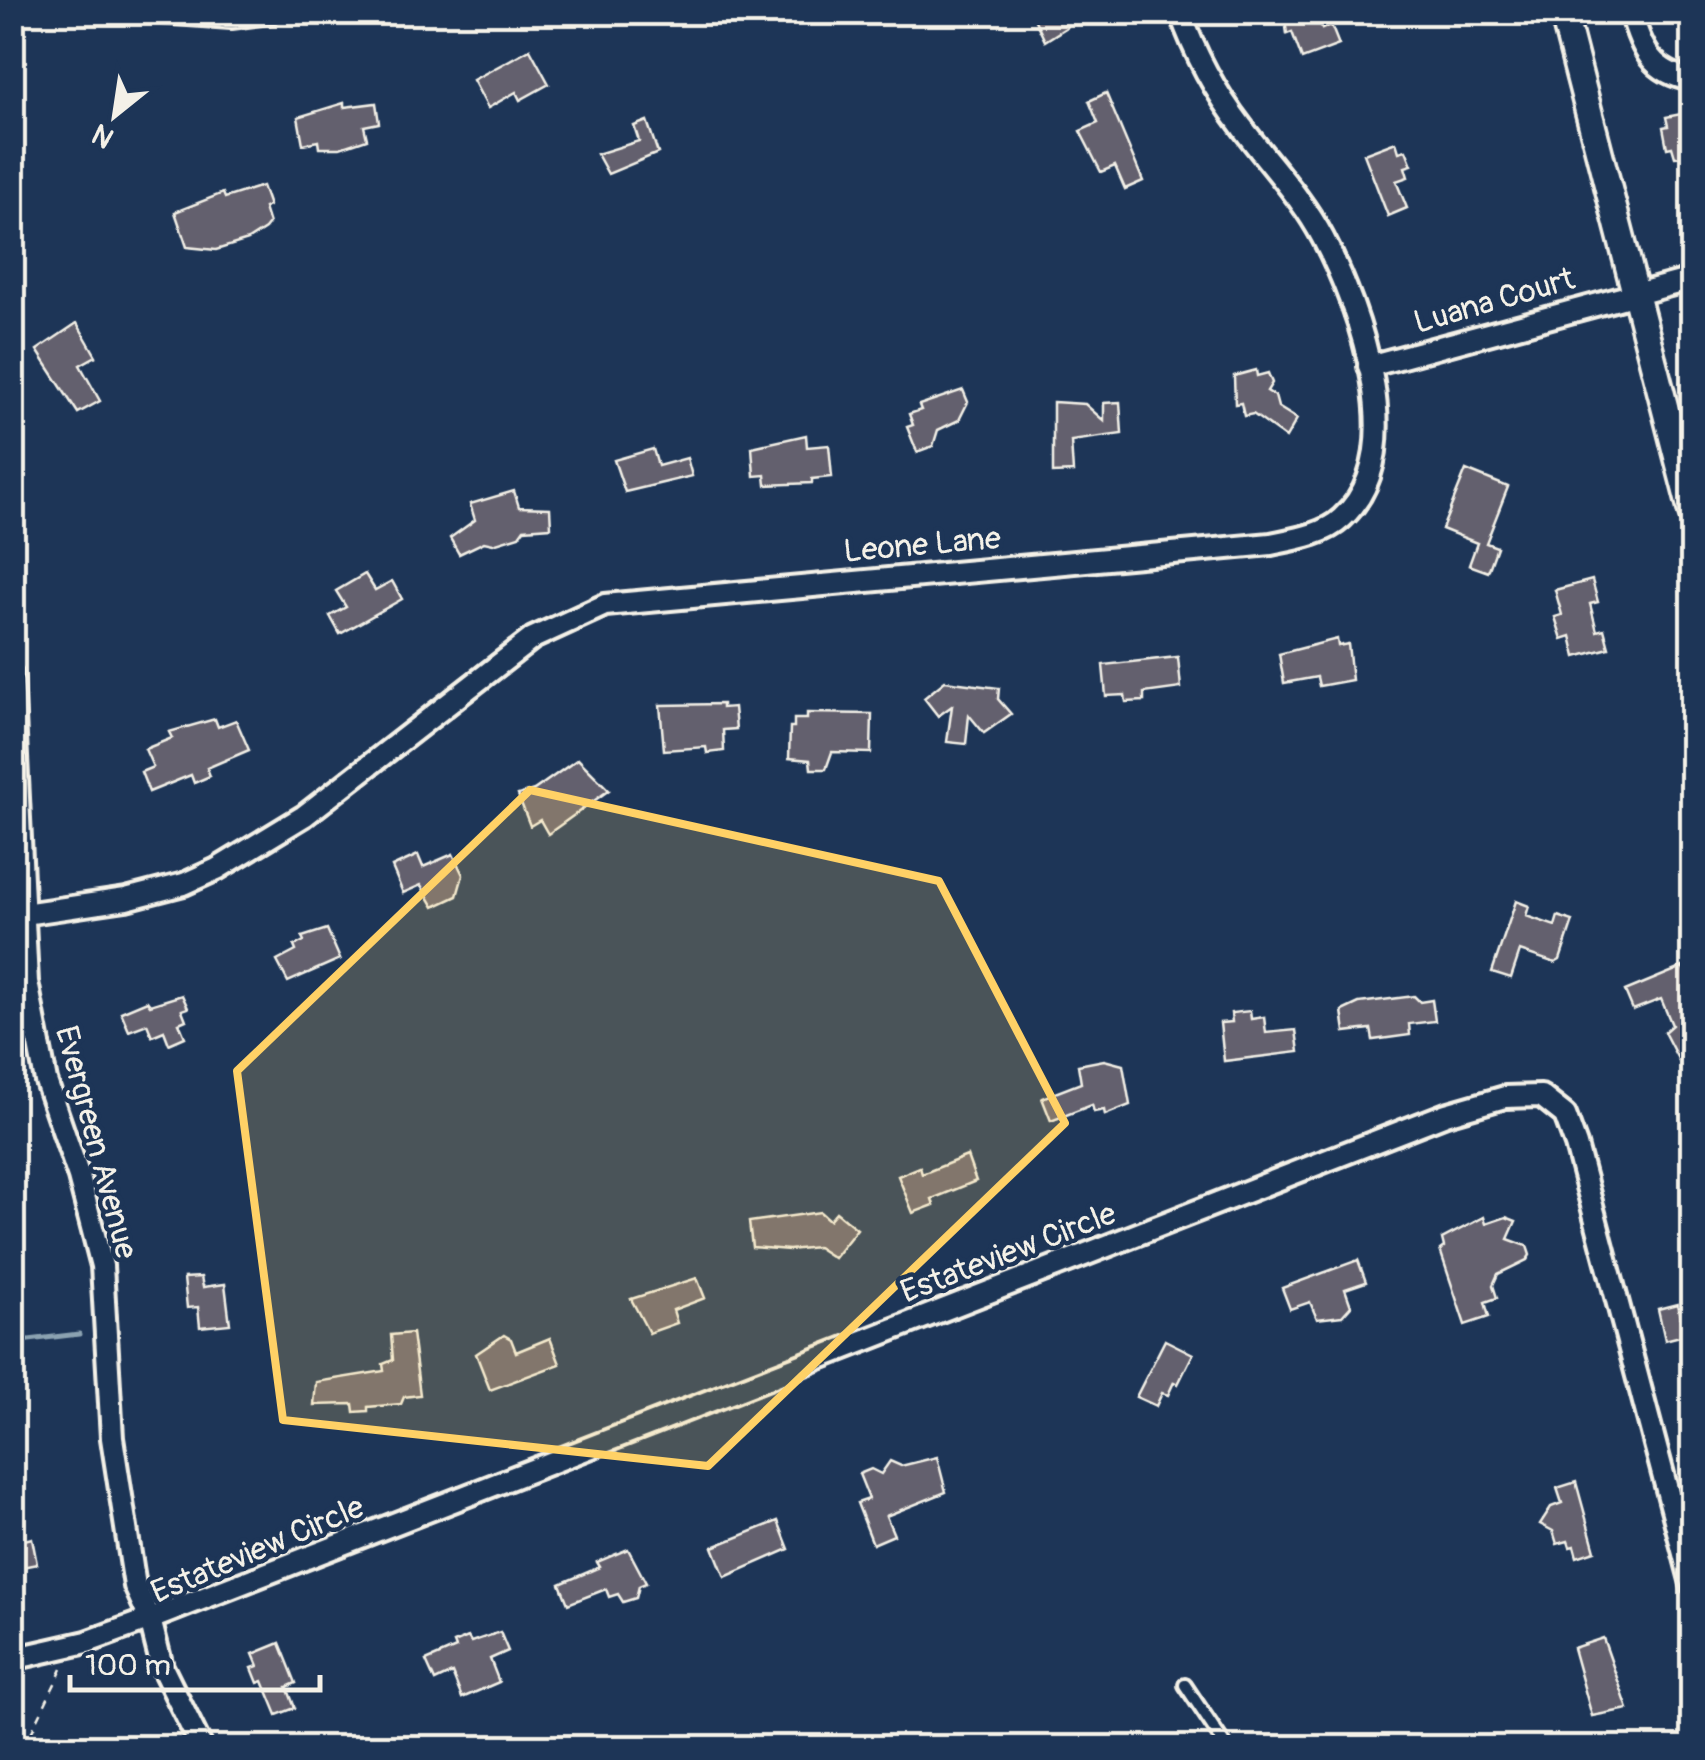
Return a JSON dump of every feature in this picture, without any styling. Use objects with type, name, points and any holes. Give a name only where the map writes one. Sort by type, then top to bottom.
[{"type":"street","points":[[160,12],[231,17],[269,12]]},
{"type":"street","name":"Leone Lane","points":[[24,914],[126,899],[184,884],[217,869],[304,816],[533,638],[605,606],[1271,544],[1308,536],[1342,518],[1369,482],[1379,442],[1369,366],[1345,284],[1322,236],[1282,174],[1241,126],[1191,44],[1180,12]]},
{"type":"street","points":[[1563,12],[1692,512]]},
{"type":"street","points":[[1631,12],[1646,57],[1668,74],[1692,80]]},
{"type":"street","name":"Luana Court","points":[[1369,366],[1634,292],[1692,280]]},
{"type":"street","name":"Evergreen Avenue","points":[[12,675],[27,982],[46,1081],[79,1177],[102,1266],[112,1438],[134,1586],[150,1619]]},
{"type":"street","name":"Estateview Circle","points":[[202,1748],[162,1667],[150,1619],[1438,1117],[1505,1098],[1541,1096],[1564,1115],[1576,1146],[1692,1584]]},
{"type":"street","points":[[12,1659],[150,1619]]},
{"type":"lane","points":[[1184,1685],[1227,1748]]},
{"type":"path","points":[[24,1748],[62,1669],[63,1647]]},
{"type":"highlighted area","points":[[530,790],[939,881],[1065,1123],[708,1466],[283,1420],[237,1071]]},
{"type":"building","points":[[1031,12],[1060,12],[1067,27],[1045,41]]},
{"type":"building","points":[[1284,12],[1316,12],[1322,29],[1331,25],[1339,45],[1302,59],[1292,32],[1287,34]]},
{"type":"building","points":[[530,49],[549,84],[520,100],[516,92],[488,108],[473,80]]},
{"type":"building","points":[[1106,93],[1143,181],[1125,189],[1115,166],[1101,172],[1080,131],[1098,123],[1089,101]]},
{"type":"building","points":[[344,103],[344,107],[376,103],[379,123],[364,126],[367,139],[340,148],[319,148],[318,141],[303,144],[298,117]]},
{"type":"building","points":[[1686,113],[1692,116],[1692,156],[1675,157],[1672,147],[1667,148],[1663,127],[1668,126],[1666,117]]},
{"type":"building","points":[[647,121],[658,153],[608,174],[597,154],[639,141],[634,126]]},
{"type":"building","points":[[1396,142],[1399,152],[1406,150],[1412,165],[1405,167],[1408,177],[1396,181],[1407,208],[1388,216],[1364,154]]},
{"type":"building","points":[[262,186],[269,206],[264,208],[269,224],[265,229],[248,240],[216,250],[187,247],[175,212],[223,193],[225,198]]},
{"type":"building","points":[[77,323],[96,356],[80,365],[100,401],[78,413],[37,350]]},
{"type":"building","points":[[1256,370],[1257,376],[1268,373],[1272,383],[1267,391],[1275,396],[1278,407],[1297,419],[1286,438],[1253,414],[1244,416],[1241,403],[1235,404],[1234,376]]},
{"type":"building","points":[[963,390],[968,402],[959,420],[938,430],[933,446],[917,452],[907,427],[913,425],[909,414],[921,410],[919,405]]},
{"type":"building","points":[[1053,402],[1085,404],[1104,421],[1104,403],[1120,402],[1122,434],[1071,441],[1073,472],[1053,473]]},
{"type":"building","points":[[806,435],[807,447],[829,445],[832,477],[812,479],[812,483],[766,485],[765,475],[754,476],[752,447]]},
{"type":"building","points":[[653,449],[658,466],[687,458],[692,476],[625,492],[614,460]]},
{"type":"building","points":[[1466,470],[1508,487],[1486,543],[1497,547],[1488,572],[1469,565],[1477,543],[1442,529]]},
{"type":"building","points":[[514,491],[519,507],[550,508],[551,527],[524,529],[519,536],[493,544],[484,542],[459,554],[450,538],[475,520],[470,504]]},
{"type":"building","points":[[365,574],[375,590],[392,581],[402,599],[340,634],[330,616],[346,607],[336,591]]},
{"type":"building","points":[[1592,580],[1598,602],[1590,604],[1597,631],[1604,629],[1609,648],[1576,657],[1571,636],[1562,639],[1555,617],[1562,615],[1555,590]]},
{"type":"building","points":[[1337,639],[1338,646],[1348,644],[1352,680],[1319,686],[1317,677],[1284,683],[1279,654]]},
{"type":"building","points":[[1178,657],[1181,688],[1144,693],[1144,701],[1126,702],[1125,695],[1106,696],[1103,665]]},
{"type":"building","points":[[945,681],[999,688],[998,699],[1011,714],[984,733],[969,715],[966,744],[947,742],[952,706],[938,716],[924,698]]},
{"type":"building","points":[[722,704],[722,708],[734,707],[736,729],[723,730],[724,751],[707,753],[706,747],[664,750],[660,705]]},
{"type":"building","points":[[807,713],[872,714],[871,753],[832,752],[826,769],[811,769],[810,760],[789,758],[790,727],[794,727],[794,719],[807,719]]},
{"type":"building","points":[[215,719],[218,727],[236,720],[249,750],[207,768],[210,776],[194,783],[191,775],[149,792],[141,772],[153,767],[145,749],[172,738],[169,732]]},
{"type":"building","points":[[578,759],[609,790],[548,834],[540,820],[530,826],[518,795],[534,790]]},
{"type":"building","points":[[453,854],[463,875],[457,896],[434,907],[421,885],[403,893],[392,867],[418,855],[423,867]]},
{"type":"building","points":[[1516,901],[1529,906],[1526,916],[1555,926],[1558,916],[1573,921],[1560,960],[1555,963],[1520,951],[1511,978],[1492,972]]},
{"type":"building","points":[[327,929],[340,959],[288,982],[277,961],[296,951],[294,946],[304,941],[302,937]]},
{"type":"building","points":[[1683,967],[1692,991],[1692,1086],[1664,1032],[1672,1025],[1661,999],[1633,1010],[1625,991]]},
{"type":"building","points":[[182,995],[188,1008],[182,1010],[186,1020],[179,1023],[185,1037],[169,1044],[164,1031],[152,1036],[147,1024],[129,1031],[121,1012],[147,1001],[150,1005]]},
{"type":"building","points":[[1414,996],[1420,1002],[1432,1000],[1435,1021],[1409,1024],[1410,1035],[1373,1040],[1371,1029],[1345,1032],[1342,1011],[1359,1003]]},
{"type":"building","points":[[1250,1011],[1251,1019],[1264,1017],[1266,1033],[1296,1030],[1299,1052],[1224,1061],[1220,1023],[1232,1022],[1231,1013]]},
{"type":"building","points":[[1104,1060],[1123,1065],[1130,1105],[1105,1115],[1104,1110],[1094,1112],[1092,1105],[1051,1121],[1042,1098],[1081,1083],[1078,1065]]},
{"type":"building","points":[[967,1156],[976,1181],[932,1199],[934,1205],[913,1213],[898,1176],[920,1167],[922,1174]]},
{"type":"building","points":[[820,1212],[829,1220],[836,1212],[857,1229],[834,1258],[817,1247],[752,1247],[749,1222]]},
{"type":"building","points":[[1484,1217],[1486,1224],[1506,1217],[1516,1221],[1508,1239],[1527,1246],[1530,1255],[1498,1274],[1493,1285],[1497,1298],[1485,1302],[1489,1317],[1465,1325],[1440,1250],[1444,1247],[1442,1239]]},
{"type":"building","points":[[1358,1260],[1366,1282],[1345,1289],[1351,1306],[1342,1316],[1317,1319],[1310,1302],[1290,1309],[1282,1288]]},
{"type":"building","points":[[201,1277],[203,1287],[225,1284],[230,1324],[200,1327],[198,1307],[187,1308],[184,1278]]},
{"type":"building","points":[[697,1278],[705,1298],[673,1310],[677,1323],[649,1333],[631,1299]]},
{"type":"building","points":[[1677,1304],[1684,1335],[1665,1340],[1658,1309]]},
{"type":"building","points":[[412,1333],[420,1395],[404,1397],[401,1404],[368,1407],[368,1411],[354,1412],[353,1404],[314,1405],[316,1382],[384,1371],[383,1364],[393,1360],[391,1335]]},
{"type":"building","points":[[504,1335],[511,1339],[516,1352],[550,1338],[560,1364],[490,1390],[476,1354]]},
{"type":"building","points":[[1165,1340],[1193,1354],[1178,1384],[1174,1382],[1168,1395],[1162,1393],[1156,1406],[1136,1397]]},
{"type":"building","points":[[937,1457],[946,1492],[886,1516],[894,1535],[873,1544],[857,1503],[869,1499],[859,1474],[871,1469],[881,1474],[890,1461],[901,1466]]},
{"type":"building","points":[[1576,1482],[1595,1551],[1577,1557],[1574,1546],[1570,1547],[1568,1541],[1557,1544],[1553,1531],[1540,1524],[1551,1507],[1562,1503],[1557,1488]]},
{"type":"building","points":[[778,1521],[789,1549],[725,1577],[713,1547]]},
{"type":"building","points":[[32,1538],[37,1564],[12,1569],[12,1543]]},
{"type":"building","points":[[628,1549],[646,1583],[639,1586],[636,1598],[623,1602],[618,1594],[609,1597],[606,1589],[568,1604],[560,1584],[600,1567],[597,1562]]},
{"type":"building","points":[[500,1632],[508,1651],[490,1659],[499,1682],[462,1698],[452,1673],[435,1681],[426,1661],[456,1648],[454,1643],[468,1637],[471,1642]]},
{"type":"building","points":[[1603,1638],[1628,1709],[1592,1716],[1573,1648]]},
{"type":"building","points":[[280,1643],[296,1683],[287,1687],[295,1708],[277,1715],[263,1681],[258,1683],[252,1668],[258,1666],[253,1654]]},
{"type":"waterway","points":[[12,1342],[79,1334]]}]
